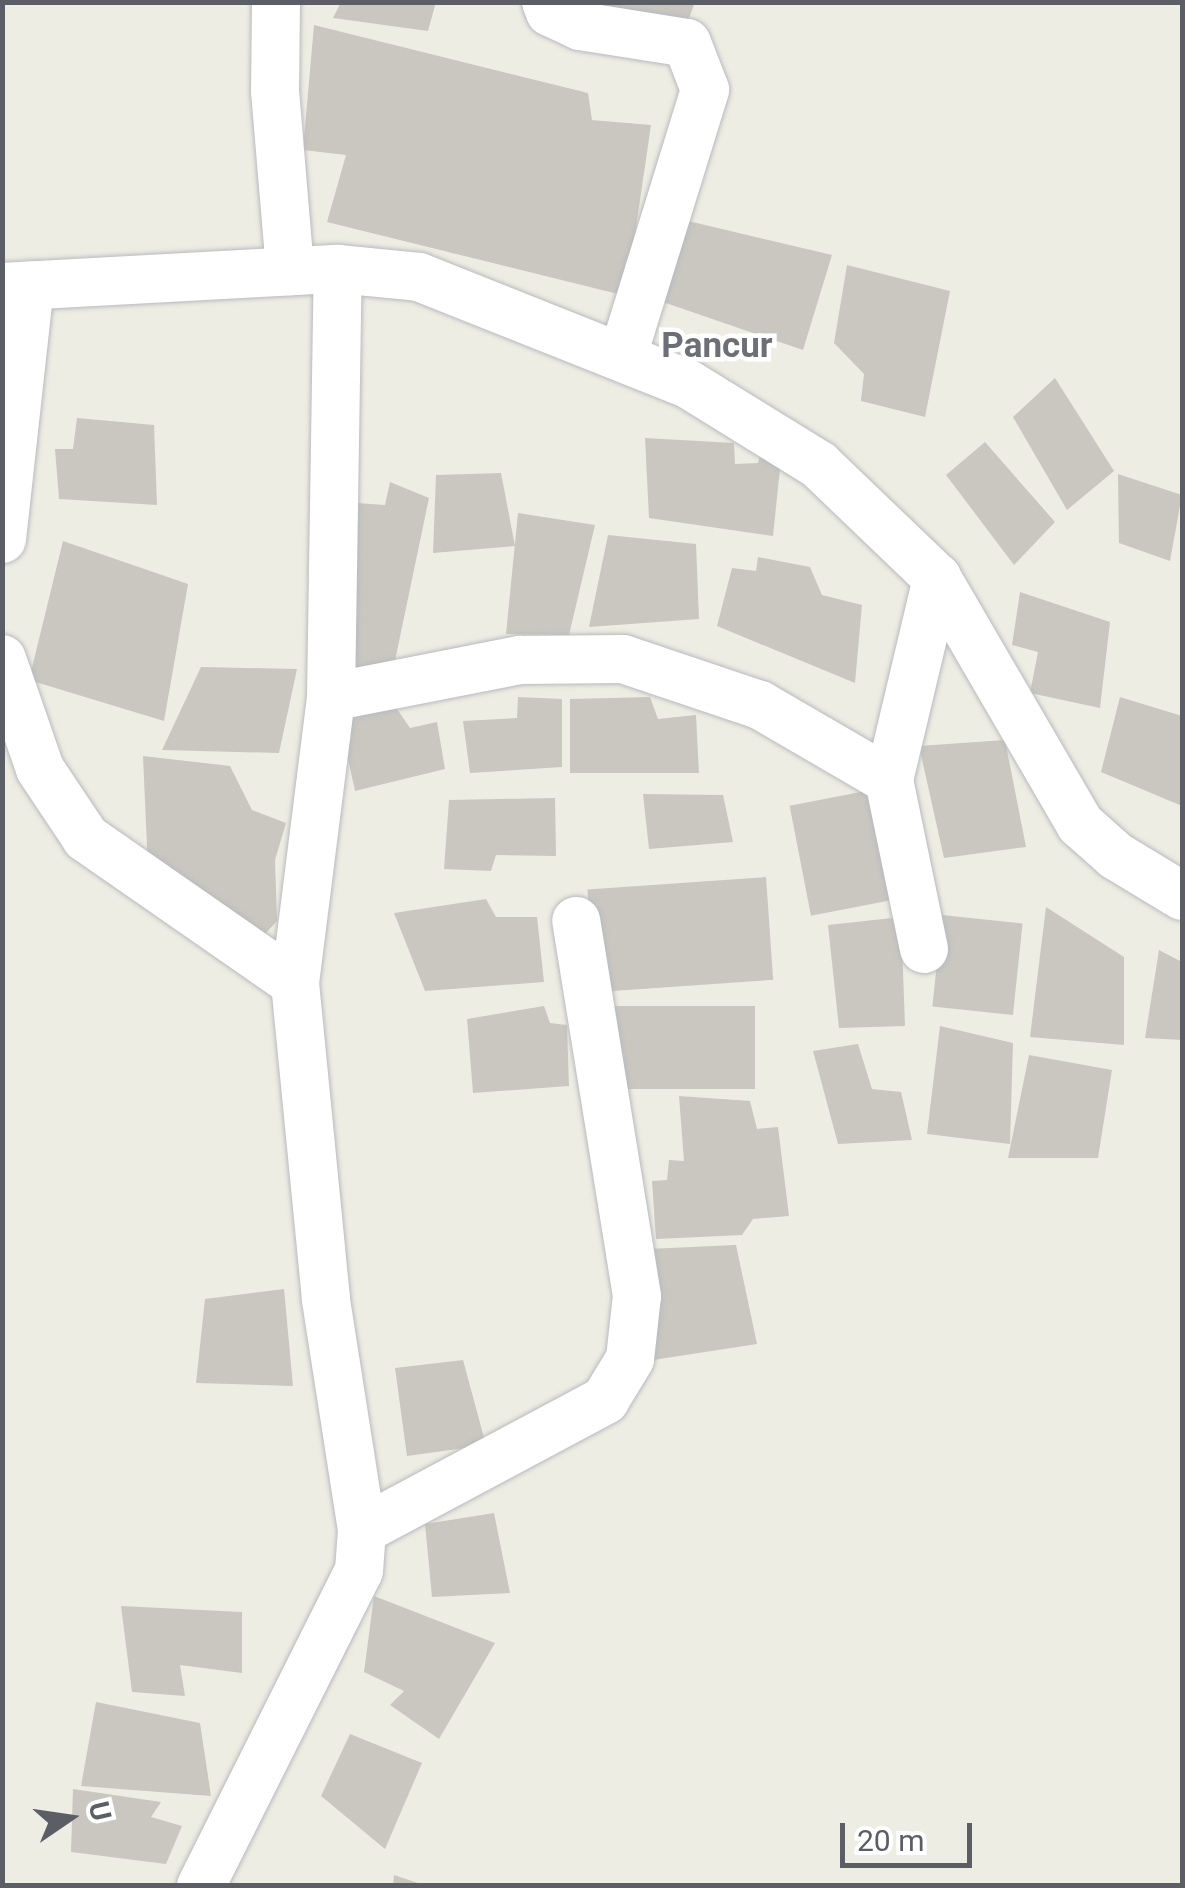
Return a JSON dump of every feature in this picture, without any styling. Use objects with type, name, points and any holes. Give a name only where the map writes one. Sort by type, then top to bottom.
[{"type":"street","points":[[276,2],[275,92],[290,270]]},
{"type":"street","points":[[546,2],[550,12],[580,26],[688,42],[705,90],[623,354]]},
{"type":"street","points":[[201,1886],[359,1571],[362,1530],[326,1299],[295,983],[331,697],[338,269]]},
{"type":"street","points":[[2,540],[16,286],[290,270],[338,269],[419,276],[623,354],[688,384],[819,465],[937,578],[1080,824],[1116,856],[1182,896]]},
{"type":"street","points":[[924,949],[889,780],[937,578]]},
{"type":"street","points":[[2,659],[40,769],[86,838],[295,983]]},
{"type":"street","points":[[331,697],[520,660],[624,659],[760,704],[889,780]]},
{"type":"street","points":[[362,1530],[605,1400],[630,1359],[638,1296],[576,921]]},
{"type":"building","points":[[341,2],[436,2],[428,31],[333,18]]},
{"type":"building","points":[[570,2],[695,2],[685,29]]},
{"type":"building","points":[[314,25],[588,93],[592,120],[651,125],[626,296],[327,222],[346,155],[303,150]]},
{"type":"building","points":[[684,220],[832,255],[803,350],[660,301]]},
{"type":"building","points":[[847,265],[950,291],[925,417],[861,401],[864,374],[834,343]]},
{"type":"building","points":[[1055,378],[1114,471],[1067,510],[1013,417]]},
{"type":"building","points":[[77,418],[154,425],[157,505],[59,499],[55,449],[73,449]]},
{"type":"building","points":[[645,438],[734,443],[735,464],[758,463],[762,449],[781,459],[773,536],[649,518]]},
{"type":"building","points":[[985,442],[1055,522],[1014,565],[946,475]]},
{"type":"building","points":[[501,473],[515,546],[433,553],[436,475]]},
{"type":"building","points":[[1118,474],[1182,495],[1170,561],[1119,543]]},
{"type":"building","points":[[390,482],[429,498],[392,675],[341,674],[343,502],[385,505]]},
{"type":"building","points":[[518,513],[595,525],[569,635],[506,634]]},
{"type":"building","points":[[608,535],[696,544],[699,619],[589,627]]},
{"type":"building","points":[[63,541],[188,584],[164,721],[29,680]]},
{"type":"building","points":[[758,557],[810,567],[822,595],[862,605],[855,683],[717,626],[732,568],[756,571]]},
{"type":"building","points":[[1020,592],[1110,622],[1100,708],[1030,693],[1038,652],[1012,645]]},
{"type":"building","points":[[201,667],[297,669],[279,753],[162,750]]},
{"type":"building","points":[[518,697],[562,699],[562,767],[470,773],[463,721],[517,718]]},
{"type":"building","points":[[650,697],[658,719],[696,715],[699,773],[570,773],[570,699]]},
{"type":"building","points":[[1120,697],[1182,716],[1182,806],[1101,772]]},
{"type":"building","points":[[395,706],[410,728],[437,722],[445,769],[355,791],[340,722]]},
{"type":"building","points":[[1005,740],[1026,847],[944,858],[919,746]]},
{"type":"building","points":[[143,756],[230,766],[252,810],[286,823],[275,860],[277,921],[254,946],[148,870]]},
{"type":"building","points":[[876,789],[897,899],[811,916],[790,806]]},
{"type":"building","points":[[643,794],[723,795],[733,842],[649,849]]},
{"type":"building","points":[[555,798],[556,856],[496,855],[491,871],[444,869],[449,800]]},
{"type":"building","points":[[766,877],[773,980],[595,992],[587,889]]},
{"type":"building","points":[[486,899],[496,917],[537,917],[544,982],[425,991],[394,913]]},
{"type":"building","points":[[1046,907],[1124,957],[1124,1045],[1030,1037]]},
{"type":"building","points":[[942,915],[1023,923],[1013,1015],[932,1006]]},
{"type":"building","points":[[901,917],[905,1026],[839,1028],[828,925]]},
{"type":"building","points":[[1159,950],[1182,962],[1182,1040],[1145,1038]]},
{"type":"building","points":[[544,1006],[550,1023],[567,1025],[569,1086],[473,1093],[467,1019]]},
{"type":"building","points":[[613,1006],[755,1006],[755,1089],[613,1089]]},
{"type":"building","points":[[940,1026],[1013,1043],[1010,1144],[927,1134]]},
{"type":"building","points":[[858,1044],[872,1089],[901,1092],[912,1140],[838,1144],[813,1051]]},
{"type":"building","points":[[1029,1055],[1112,1070],[1098,1158],[1008,1158]]},
{"type":"building","points":[[679,1096],[750,1101],[757,1129],[778,1127],[789,1216],[753,1219],[742,1235],[656,1239],[652,1181],[667,1180],[669,1160],[684,1161]]},
{"type":"building","points":[[736,1245],[757,1344],[653,1360],[647,1249]]},
{"type":"building","points":[[284,1289],[293,1386],[196,1383],[205,1299]]},
{"type":"building","points":[[463,1360],[486,1445],[407,1456],[395,1368]]},
{"type":"building","points":[[494,1513],[510,1593],[432,1597],[425,1524]]},
{"type":"building","points":[[374,1596],[495,1643],[439,1739],[390,1705],[404,1691],[364,1672]]},
{"type":"building","points":[[121,1606],[242,1612],[242,1673],[180,1665],[185,1696],[132,1692]]},
{"type":"building","points":[[96,1702],[200,1723],[211,1796],[81,1786]]},
{"type":"building","points":[[350,1734],[422,1763],[385,1849],[321,1796]]},
{"type":"building","points":[[73,1789],[161,1802],[151,1817],[182,1826],[166,1864],[71,1852]]},
{"type":"building","points":[[394,1875],[424,1885],[393,1886]]},
{"type":"district","name":"Pancur","points":[[717,346]]}]
